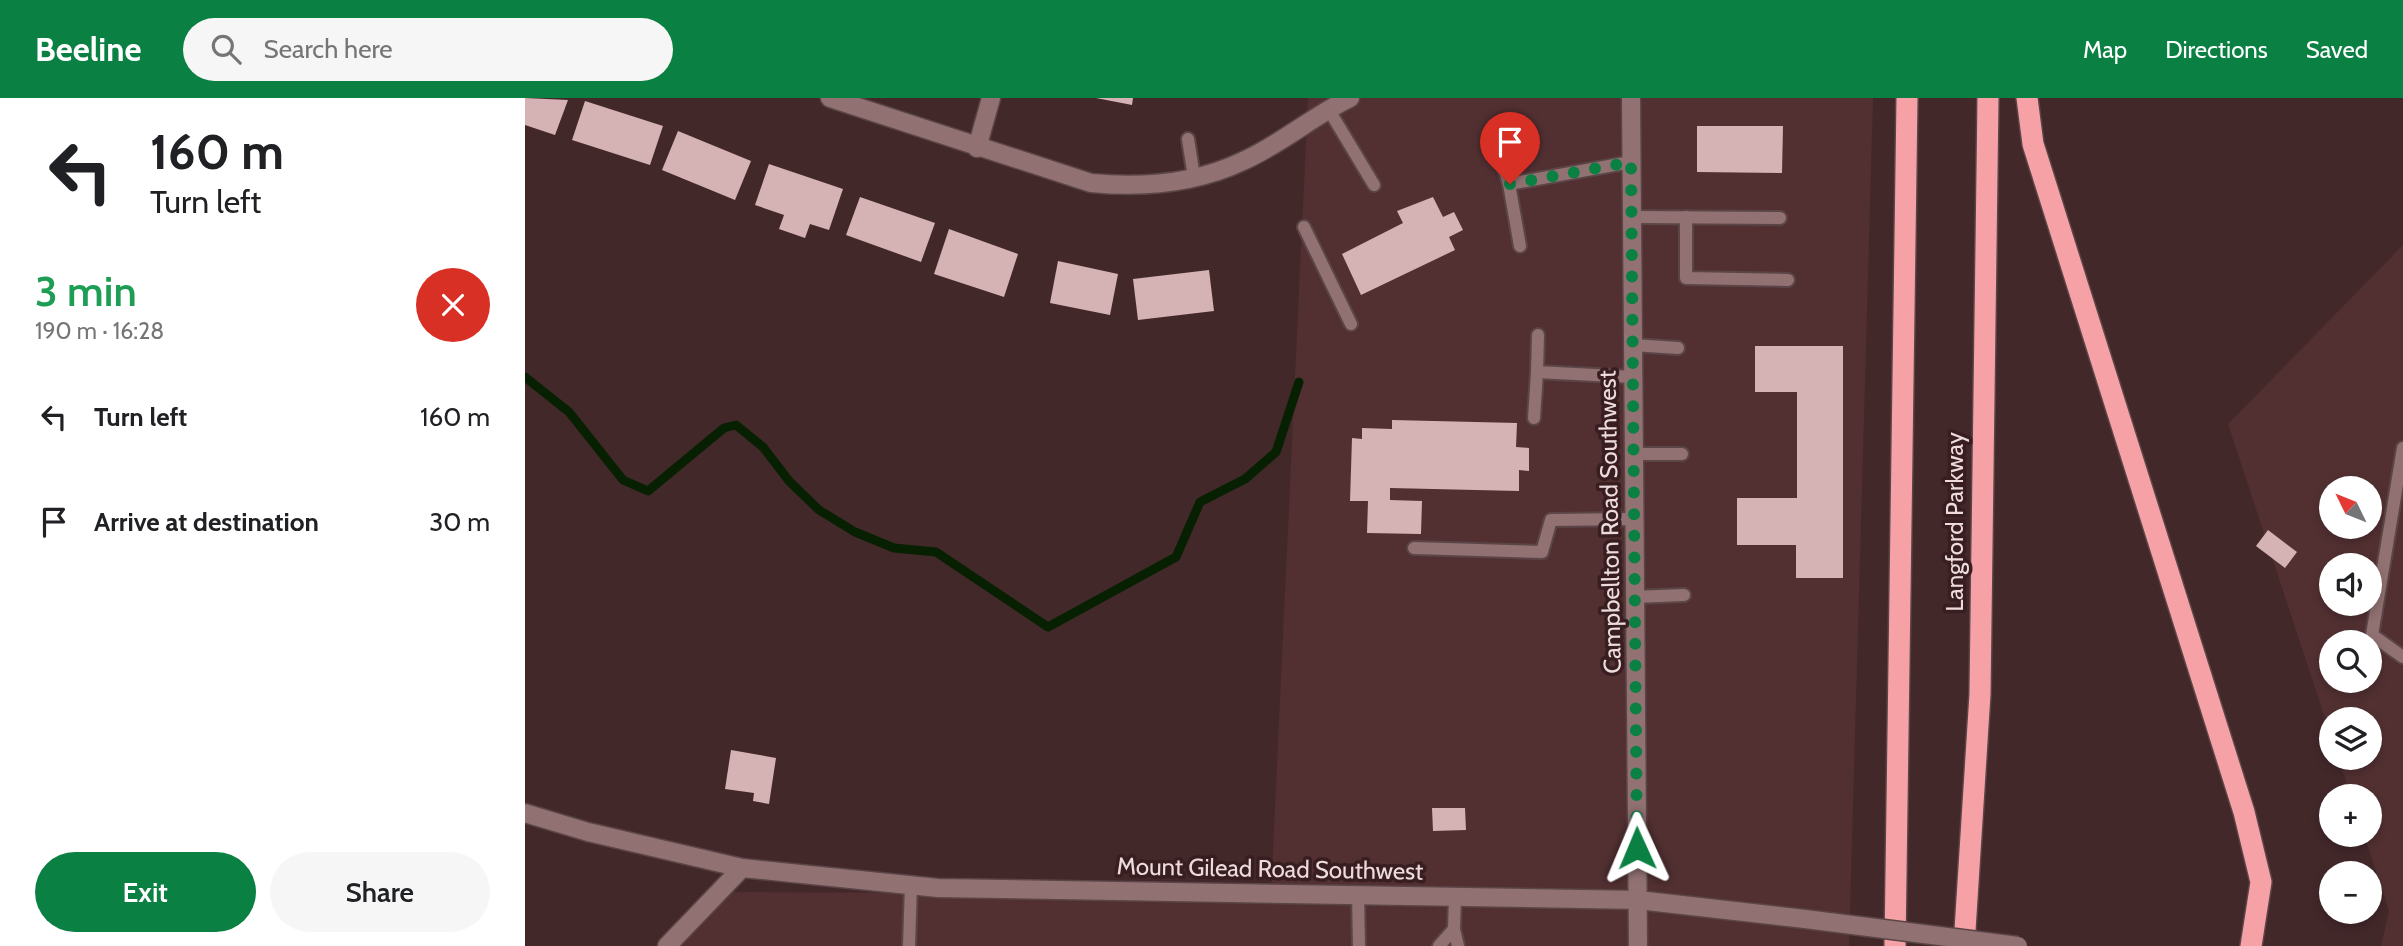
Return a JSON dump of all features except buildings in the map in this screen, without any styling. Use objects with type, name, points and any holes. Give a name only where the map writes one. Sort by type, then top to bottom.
[{"type":"highway","points":[[1895,946],[1907,98]]},
{"type":"highway","name":"Langford Parkway","points":[[1964,946],[1980,694],[1988,98]]},
{"type":"highway","points":[[2027,98],[2033,144],[2244,812],[2261,882],[2251,946]]},
{"type":"street","points":[[830,98],[1091,183],[1136,187],[1194,177],[1243,161],[1350,98]]},
{"type":"street","points":[[977,148],[991,98]]},
{"type":"street","name":"Campbellton Road Southwest","points":[[1631,98],[1638,946]]},
{"type":"street","name":"Mount Gilead Road Southwest","points":[[525,813],[588,832],[742,868],[911,885],[1638,900],[2018,946]]},
{"type":"street","points":[[667,946],[742,868]]},
{"type":"lane","points":[[1329,110],[1374,185]]},
{"type":"lane","points":[[1188,139],[1194,177]]},
{"type":"lane","points":[[1497,145],[1510,184],[1520,246]]},
{"type":"lane","points":[[1510,184],[1631,162]]},
{"type":"lane","points":[[1632,216],[1780,218]]},
{"type":"lane","points":[[1686,217],[1686,278],[1788,279]]},
{"type":"lane","points":[[1304,227],[1351,324]]},
{"type":"lane","points":[[1534,418],[1538,335]]},
{"type":"lane","points":[[1633,345],[1678,348]]},
{"type":"lane","points":[[1538,372],[1633,377]]},
{"type":"lane","points":[[2403,448],[2372,635],[2403,657]]},
{"type":"lane","points":[[1634,454],[1682,454]]},
{"type":"lane","points":[[1415,548],[1542,552],[1551,520],[1634,519]]},
{"type":"lane","points":[[1635,597],[1684,595]]},
{"type":"lane","points":[[909,946],[911,885]]},
{"type":"lane","points":[[1358,895],[1359,946]]},
{"type":"lane","points":[[1455,897],[1454,929],[1458,946]]},
{"type":"lane","points":[[1439,946],[1454,929]]},
{"type":"shaded area","points":[[1308,98],[1873,98],[1849,946],[673,946],[724,892],[1271,894]]},
{"type":"shaded area","points":[[2403,245],[2403,946],[2381,946],[2389,911],[2382,890],[2382,861],[2373,861],[2368,847],[2382,847],[2382,784],[2347,784],[2342,770],[2382,770],[2382,707],[2321,707],[2228,424]]},
{"type":"waterway","points":[[525,377],[569,412],[623,480],[648,491],[724,428],[736,425],[763,447],[789,481],[819,510],[855,532],[894,548],[936,552],[1048,627],[1176,557],[1200,502],[1245,479],[1276,452],[1299,382]]},
{"type":"route","points":[[1510,184],[1631,162],[1637,848]]}]
